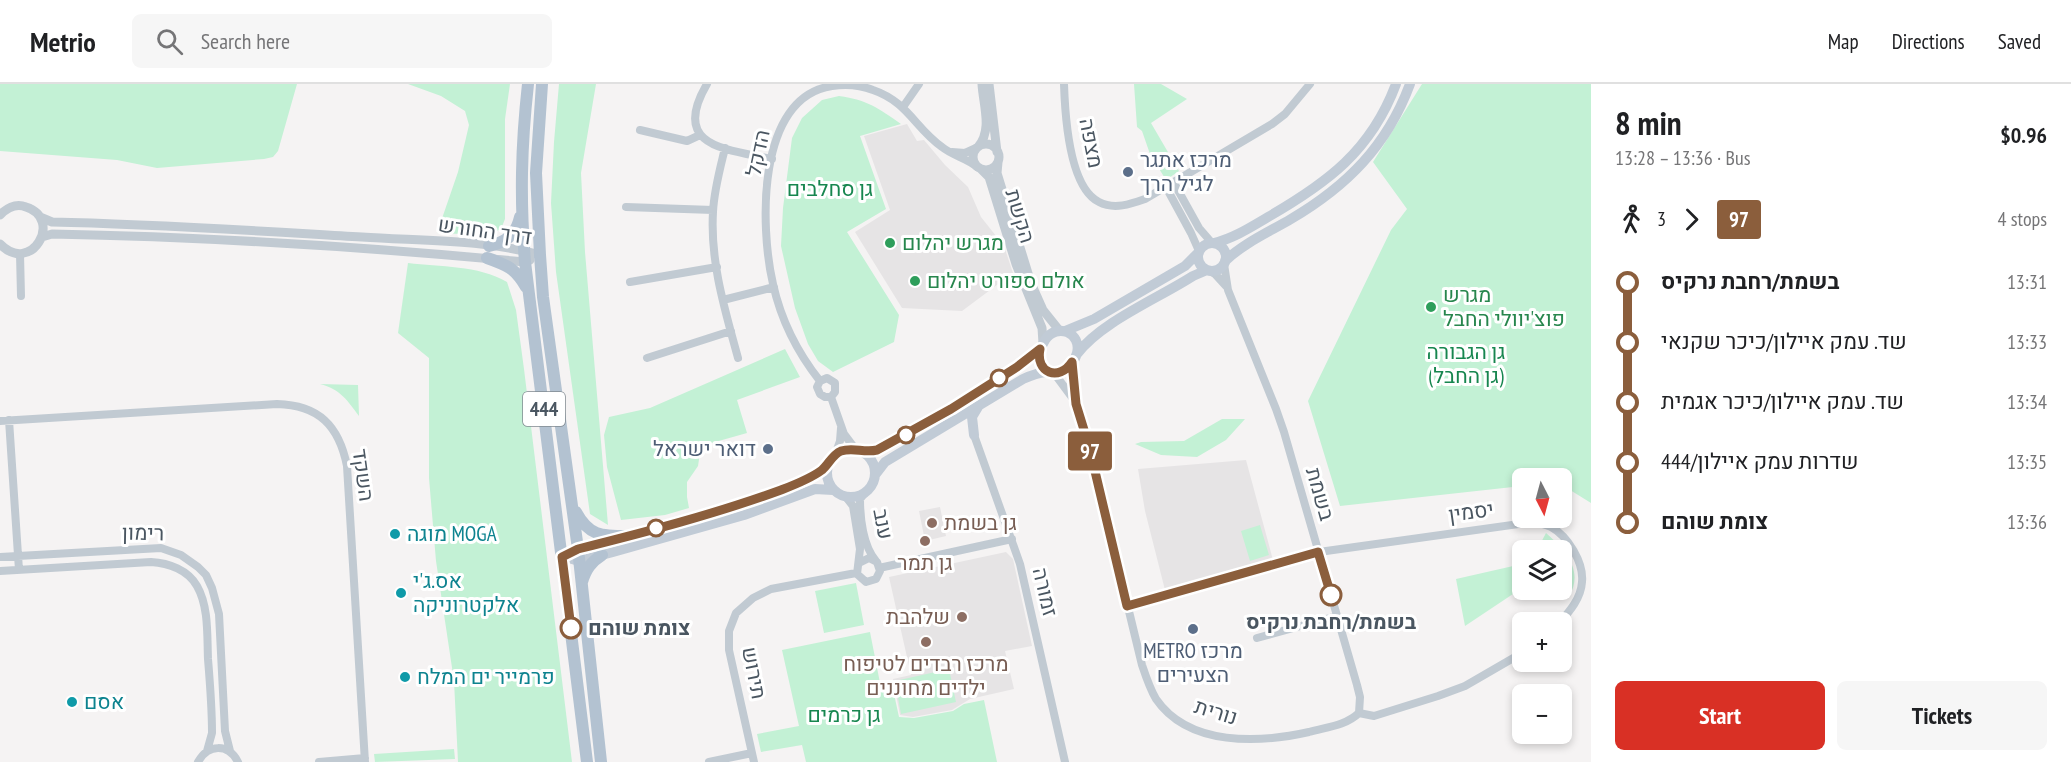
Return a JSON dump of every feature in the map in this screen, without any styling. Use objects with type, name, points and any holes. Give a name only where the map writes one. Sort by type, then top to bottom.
[{"type":"main road","name":"444","points":[[528,84],[522,139],[522,210],[525,256],[587,762]]},
{"type":"main road","name":"444","points":[[542,84],[536,173],[543,297],[572,504],[601,762]]},
{"type":"main road","points":[[578,555],[627,536],[770,494],[820,471],[843,450],[877,450],[917,429],[1017,367],[1042,346],[1051,333],[1094,320],[1185,266],[1204,245],[1234,236],[1291,204],[1329,178],[1349,160],[1369,134],[1396,84]]},
{"type":"main road","points":[[562,557],[602,555],[744,515],[815,489],[832,490],[854,498],[865,493],[885,462],[1023,379],[1037,374],[1065,371],[1085,343],[1101,330],[1193,276],[1208,270],[1217,270],[1240,248],[1326,197],[1349,179],[1380,142],[1398,112],[1410,84]]},
{"type":"main road","points":[[522,210],[516,230],[488,252],[519,275],[529,292]]},
{"type":"main road","points":[[1213,243],[1219,245],[1224,251],[1224,262]]},
{"type":"main road","points":[[1198,252],[1200,265],[1208,270]]},
{"type":"main road","points":[[1062,331],[1073,336],[1077,342],[1074,358]]},
{"type":"main road","points":[[1042,346],[1039,361],[1044,369],[1052,373]]},
{"type":"main road","points":[[974,435],[972,417],[978,406]]},
{"type":"main road","points":[[952,423],[964,425],[974,435]]},
{"type":"main road","points":[[859,451],[872,462],[875,475]]},
{"type":"main road","points":[[828,464],[827,478],[832,490]]},
{"type":"main road","points":[[572,504],[582,523],[593,533],[627,536]]},
{"type":"main road","points":[[581,589],[585,573],[593,561],[602,555]]},
{"type":"street","points":[[707,84],[696,104],[694,116],[700,135],[708,142],[724,148],[772,159]]},
{"type":"street","points":[[903,107],[919,84]]},
{"type":"street","points":[[947,151],[965,153],[977,147],[988,144],[997,157],[989,170],[979,168],[973,157],[977,147],[983,141],[987,129],[982,84]]},
{"type":"street","name":"הקשת","points":[[989,84],[999,179],[1031,283],[1042,310],[1062,331]]},
{"type":"street","name":"מצפה","points":[[1064,84],[1071,146],[1081,183],[1098,202],[1110,206],[1145,200],[1272,124],[1286,114],[1310,84]]},
{"type":"street","name":"הדקל","points":[[820,381],[794,342],[781,313],[770,266],[767,223],[768,182],[778,132],[787,116],[798,102],[817,90],[838,85],[861,87],[882,94],[903,107],[937,144],[979,168]]},
{"type":"street","points":[[640,130],[687,141],[700,135]]},
{"type":"street","points":[[724,148],[713,210],[713,243],[723,300],[738,358]]},
{"type":"street","name":"הקשת","points":[[979,168],[989,177],[1016,264],[1042,328],[1042,346]]},
{"type":"street","points":[[1174,183],[1199,228],[1213,243]]},
{"type":"street","points":[[1166,187],[1191,233],[1198,252]]},
{"type":"street","name":"דרך החורש","points":[[0,215],[6,209],[21,206],[35,211],[40,217],[52,222],[222,228],[525,256],[540,255]]},
{"type":"street","points":[[626,207],[713,210]]},
{"type":"street","points":[[0,244],[12,253],[20,254],[33,249],[42,237],[43,224],[40,217]]},
{"type":"street","name":"דרך החורש","points":[[42,237],[52,234],[488,252]]},
{"type":"street","points":[[20,254],[21,296]]},
{"type":"street","name":"בשמת","points":[[1224,262],[1228,290],[1276,409],[1357,685],[1360,697],[1359,713]]},
{"type":"street","points":[[630,282],[717,267]]},
{"type":"street","name":"בשמת","points":[[1208,270],[1215,274],[1228,290]]},
{"type":"street","points":[[723,300],[774,287]]},
{"type":"street","points":[[647,358],[731,331]]},
{"type":"street","name":"נורית","points":[[1074,358],[1076,404],[1089,446],[1142,666],[1157,700],[1182,722],[1201,731],[1242,739],[1260,740],[1284,737],[1347,723],[1359,713]]},
{"type":"street","name":"נורית","points":[[1052,373],[1076,404]]},
{"type":"street","points":[[827,378],[835,383],[836,392],[831,397],[820,394],[817,387],[820,381],[827,378]]},
{"type":"street","points":[[831,397],[841,426],[851,444],[859,451]]},
{"type":"street","name":"השקד","points":[[0,421],[277,404],[299,406],[331,425],[344,450],[348,474],[365,760]]},
{"type":"street","points":[[9,420],[19,570]]},
{"type":"street","points":[[835,455],[840,441],[841,426]]},
{"type":"street","name":"זמורה","points":[[974,435],[1020,564],[1065,762]]},
{"type":"street","name":"ענב","points":[[865,493],[860,499],[860,505],[865,537],[870,555],[878,565]]},
{"type":"street","name":"ענב","points":[[846,497],[854,512],[860,549],[859,563]]},
{"type":"street","name":"יסמין","points":[[1127,606],[1318,552],[1533,522],[1553,528],[1564,538],[1575,553],[1581,568],[1583,581],[1578,597],[1567,612]]},
{"type":"street","points":[[878,565],[876,579],[869,582],[862,581],[856,573],[859,563],[869,558],[878,565],[1012,539]]},
{"type":"street","name":"רימון","points":[[0,557],[161,548],[181,555],[198,567],[206,575],[217,601],[225,731],[234,757]]},
{"type":"street","name":"רימון","points":[[0,571],[161,562],[177,568],[193,580],[201,594],[206,616],[212,733],[207,751]]},
{"type":"street","name":"תירוש","points":[[754,762],[729,650],[729,631],[736,613],[753,598],[771,589],[856,573]]},
{"type":"street","points":[[1257,638],[1337,616]]},
{"type":"street","points":[[1359,713],[1374,716],[1447,693],[1465,686],[1512,659]]},
{"type":"street","points":[[198,762],[207,751],[219,748],[246,762]]},
{"type":"street","points":[[709,762],[752,753]]},
{"type":"street","points":[[319,762],[365,760]]},
{"type":"shaded area","points":[[907,124],[917,141],[924,140],[968,187],[981,217],[1004,246],[1013,273],[962,311],[902,308],[855,232],[890,210],[864,136]]},
{"type":"shaded area","points":[[1246,460],[1273,560],[1165,590],[1145,511],[1138,469]]},
{"type":"shaded area","name":"גן בשמת","points":[[940,507],[946,536],[925,541],[919,511]]},
{"type":"shaded area","name":"שלהבת","points":[[1006,552],[1013,559],[1032,646],[1005,651],[1014,689],[970,699],[952,710],[913,717],[900,715],[893,679],[911,675],[889,577]]},
{"type":"green space","points":[[0,84],[297,84],[278,151],[273,157],[157,168],[117,160],[0,151]]},
{"type":"green space","points":[[408,84],[510,84],[505,119],[505,219],[501,229],[489,235],[437,233],[458,172],[469,125],[465,111],[441,96]]},
{"type":"green space","points":[[559,84],[596,84],[581,173],[585,252],[608,525],[590,514],[556,272],[551,203]]},
{"type":"green space","points":[[1134,84],[1161,84],[1187,99],[1151,123],[1179,171],[1166,180],[1150,154],[1142,131],[1137,127]]},
{"type":"green space","name":"גן הגבורה (גן החבל)","points":[[1422,84],[1591,84],[1591,503],[1572,491],[1572,468],[1512,468],[1512,487],[1340,506],[1308,401],[1391,230],[1407,209],[1373,162]]},
{"type":"green space","name":"גן סחלבים","points":[[839,96],[872,106],[901,124],[860,136],[886,209],[847,232],[899,315],[894,342],[833,372],[818,361],[808,344],[795,308],[781,246],[783,208],[792,138],[802,118],[822,100]]},
{"type":"green space","points":[[408,263],[484,272],[507,282],[516,310],[524,369],[572,762],[458,762],[454,681],[436,561],[429,478],[429,358],[398,333]]},
{"type":"green space","points":[[785,349],[800,377],[737,400],[747,433],[701,446],[698,466],[687,482],[689,508],[665,515],[621,520],[607,467],[604,435],[609,417],[650,408]]},
{"type":"green space","points":[[320,384],[358,385],[359,416],[338,392]]},
{"type":"green space","points":[[1222,419],[1245,419],[1226,440],[1197,457],[1161,455],[1135,444],[1184,441]]},
{"type":"green space","points":[[1260,525],[1269,555],[1250,561],[1241,531]]},
{"type":"green space","points":[[1546,533],[1553,540],[1542,540]]},
{"type":"green space","points":[[1572,565],[1575,578],[1572,590]]},
{"type":"green space","points":[[1512,566],[1512,595],[1465,626],[1456,579]]},
{"type":"green space","points":[[856,583],[864,625],[824,633],[815,591]]},
{"type":"green space","name":"גן כרמים","points":[[870,632],[880,683],[891,680],[899,717],[914,718],[953,711],[964,704],[984,700],[997,762],[806,762],[802,745],[761,752],[757,734],[799,726],[782,650]]},
{"type":"green space","points":[[949,669],[956,702],[901,714],[895,681]]},
{"type":"green space","points":[[454,749],[455,759],[375,762],[374,754]]},
{"type":"bus line","name":"97","points":[[571,628],[562,557],[578,549],[740,504],[788,487],[820,471],[832,457],[843,450],[869,452],[877,450],[951,409],[1017,367],[1040,349],[1039,361],[1049,372],[1065,371],[1072,362],[1076,404],[1089,446],[1127,606],[1318,552],[1331,595]]},
{"type":"place","name":"מרכז אתגר לגיל הרך","points":[[1128,172]]},
{"type":"place","name":"מגרש יהלום","points":[[890,243]]},
{"type":"place","name":"אולם ספורט יהלום","points":[[915,281]]},
{"type":"place","name":"מגרש פוצ'יוולי החבל","points":[[1431,307]]},
{"type":"place","name":"דואר ישראל","points":[[768,449]]},
{"type":"place","name":"גן בשמת","points":[[932,523]]},
{"type":"place","name":"מוגה MOGA","points":[[395,534]]},
{"type":"place","name":"גן תמר","points":[[925,541]]},
{"type":"place","name":"אס.ג'י אלקטרוניקה","points":[[401,593]]},
{"type":"place","name":"בשמת/רחבת נרקיס","points":[[1331,595]]},
{"type":"place","name":"שלהבת","points":[[962,617]]},
{"type":"place","name":"צומת שוהם","points":[[571,628]]},
{"type":"place","name":"METRO מרכז הצעירים","points":[[1193,629]]},
{"type":"place","name":"מרכז רבדים לטיפוח ילדים מחוננים","points":[[926,642]]},
{"type":"place","name":"פרמייר ים המלח","points":[[405,677]]},
{"type":"place","name":"אסם","points":[[72,702]]}]
